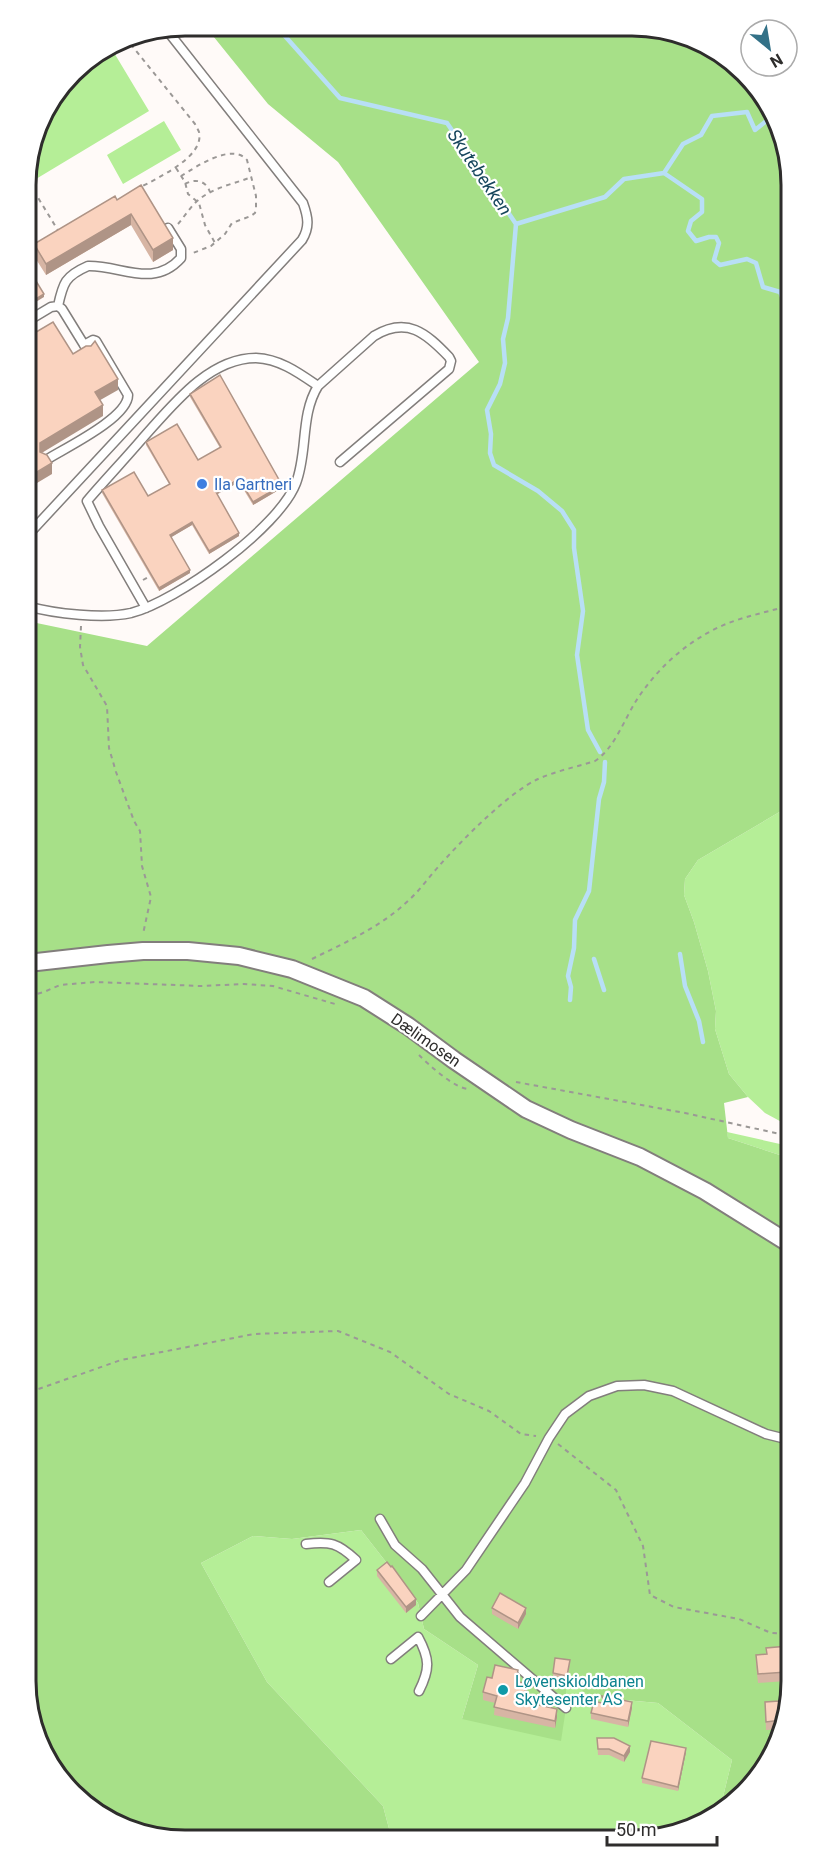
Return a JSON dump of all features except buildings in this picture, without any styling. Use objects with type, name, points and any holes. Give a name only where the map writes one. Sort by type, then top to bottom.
[{"type":"street","name":"Dælimosen","points":[[36,962],[143,951],[188,951],[239,957],[292,969],[364,998],[526,1109],[571,1130],[640,1157],[705,1191],[781,1239]]},
{"type":"lane","points":[[36,526],[302,240],[308,228],[308,218],[303,203],[172,37]]},
{"type":"lane","points":[[58,306],[65,280],[88,266],[154,274],[177,263],[181,258],[181,249],[170,230]]},
{"type":"lane","points":[[36,316],[51,307],[58,306],[62,309],[86,348],[93,340],[96,341],[128,395],[127,401],[104,426],[46,460]]},
{"type":"lane","points":[[36,608],[81,614],[128,613],[146,608],[192,583],[217,566],[274,516],[290,495],[300,470],[309,406],[318,386],[374,336],[383,331],[406,328],[418,330],[428,336],[451,361],[451,365],[446,372],[340,462]]},
{"type":"lane","points":[[146,608],[87,501],[184,393],[218,369],[240,360],[256,358],[273,361],[292,369],[318,386]]},
{"type":"lane","points":[[421,1616],[466,1570],[525,1484],[549,1438],[565,1414],[589,1396],[617,1386],[644,1385],[673,1391],[766,1434],[781,1438]]},
{"type":"lane","points":[[380,1518],[395,1545],[422,1569],[460,1617],[566,1708]]},
{"type":"lane","points":[[306,1544],[334,1544],[344,1548],[356,1560],[329,1582]]},
{"type":"lane","points":[[391,1659],[418,1637],[428,1662],[426,1676],[419,1691]]},
{"type":"path","points":[[132,46],[195,124],[199,133],[199,141],[191,155],[137,189]]},
{"type":"path","points":[[181,176],[204,162],[229,153],[243,155],[247,160],[252,177],[257,203],[255,213],[232,223],[215,243],[200,251],[182,254]]},
{"type":"path","points":[[175,166],[188,194],[197,201],[208,232],[215,243]]},
{"type":"path","points":[[170,230],[197,201],[210,192],[252,177]]},
{"type":"path","points":[[185,184],[199,181],[207,185],[210,192]]},
{"type":"path","points":[[36,195],[60,235]]},
{"type":"path","points":[[36,249],[43,245]]},
{"type":"path","points":[[292,969],[357,937],[389,917],[411,899],[439,865],[511,797],[538,779],[595,761],[600,757],[658,671],[697,640],[734,621],[781,608]]},
{"type":"path","points":[[81,614],[80,647],[83,665],[107,706],[110,748],[116,772],[140,831],[142,866],[151,897],[145,922],[143,951]]},
{"type":"path","points":[[36,994],[60,984],[94,982],[201,986],[244,984],[273,986],[334,1004]]},
{"type":"path","points":[[415,1051],[430,1066],[462,1088],[467,1090],[485,1082]]},
{"type":"path","points":[[516,1082],[685,1113],[781,1134]]},
{"type":"path","points":[[36,1390],[121,1360],[254,1334],[338,1330],[390,1352],[449,1394],[489,1411],[521,1434],[549,1438],[616,1490],[643,1546],[650,1595],[674,1607],[739,1618],[771,1633],[781,1634]]},
{"type":"green space","points":[[213,36],[651,37],[698,51],[730,73],[750,94],[761,110],[776,146],[781,185],[781,811],[698,860],[685,879],[684,895],[708,971],[716,1011],[715,1029],[729,1074],[748,1097],[724,1103],[728,1138],[781,1155],[781,1691],[773,1729],[761,1756],[744,1779],[722,1799],[732,1760],[658,1703],[591,1697],[566,1679],[566,1708],[561,1741],[462,1719],[478,1665],[424,1629],[418,1603],[361,1530],[292,1539],[253,1536],[201,1563],[267,1682],[383,1806],[389,1830],[175,1830],[137,1822],[110,1810],[80,1786],[56,1756],[41,1720],[36,1681],[36,623],[147,646],[479,362],[338,162],[268,104]]},
{"type":"green space","points":[[114,54],[149,111],[36,179],[41,146],[51,119],[61,102],[87,73],[110,56]]},
{"type":"green space","points":[[164,121],[181,150],[123,184],[107,155]]},
{"type":"green space","points":[[781,811],[781,1122],[765,1113],[729,1074],[715,1029],[716,1011],[708,971],[684,895],[685,879],[698,860]]},
{"type":"green space","points":[[727,1132],[781,1144],[781,1155],[728,1138]]},
{"type":"green space","points":[[361,1530],[418,1603],[424,1629],[478,1665],[462,1719],[566,1708],[566,1678],[591,1697],[658,1703],[732,1760],[722,1799],[689,1819],[651,1829],[389,1830],[383,1806],[267,1682],[201,1563],[253,1536],[292,1539]]},
{"type":"waterway","name":"Skutebekken","points":[[285,36],[340,98],[447,123],[516,224],[605,197],[624,179],[664,173],[683,144],[701,135],[712,116],[747,112],[755,130],[766,121]]},
{"type":"waterway","points":[[664,173],[702,199],[702,212],[691,221],[688,231],[696,241],[716,237],[719,243],[714,260],[720,265],[747,259],[756,263],[763,287],[780,292],[781,294]]},
{"type":"waterway","points":[[516,224],[508,318],[503,339],[505,363],[500,384],[487,410],[491,434],[490,453],[494,465],[538,491],[562,511],[574,530],[574,548],[583,611],[577,655],[588,730],[600,752]]},
{"type":"waterway","points":[[570,1000],[571,987],[568,976],[574,948],[575,920],[589,891],[605,762]]},
{"type":"waterway","points":[[680,954],[685,986],[699,1021],[703,1042]]},
{"type":"waterway","points":[[594,959],[604,990]]},
{"type":"place","name":"Ila Gartneri","points":[[202,484]]},
{"type":"place","name":"Løvenskioldbanen Skytesenter AS","points":[[503,1690]]}]
